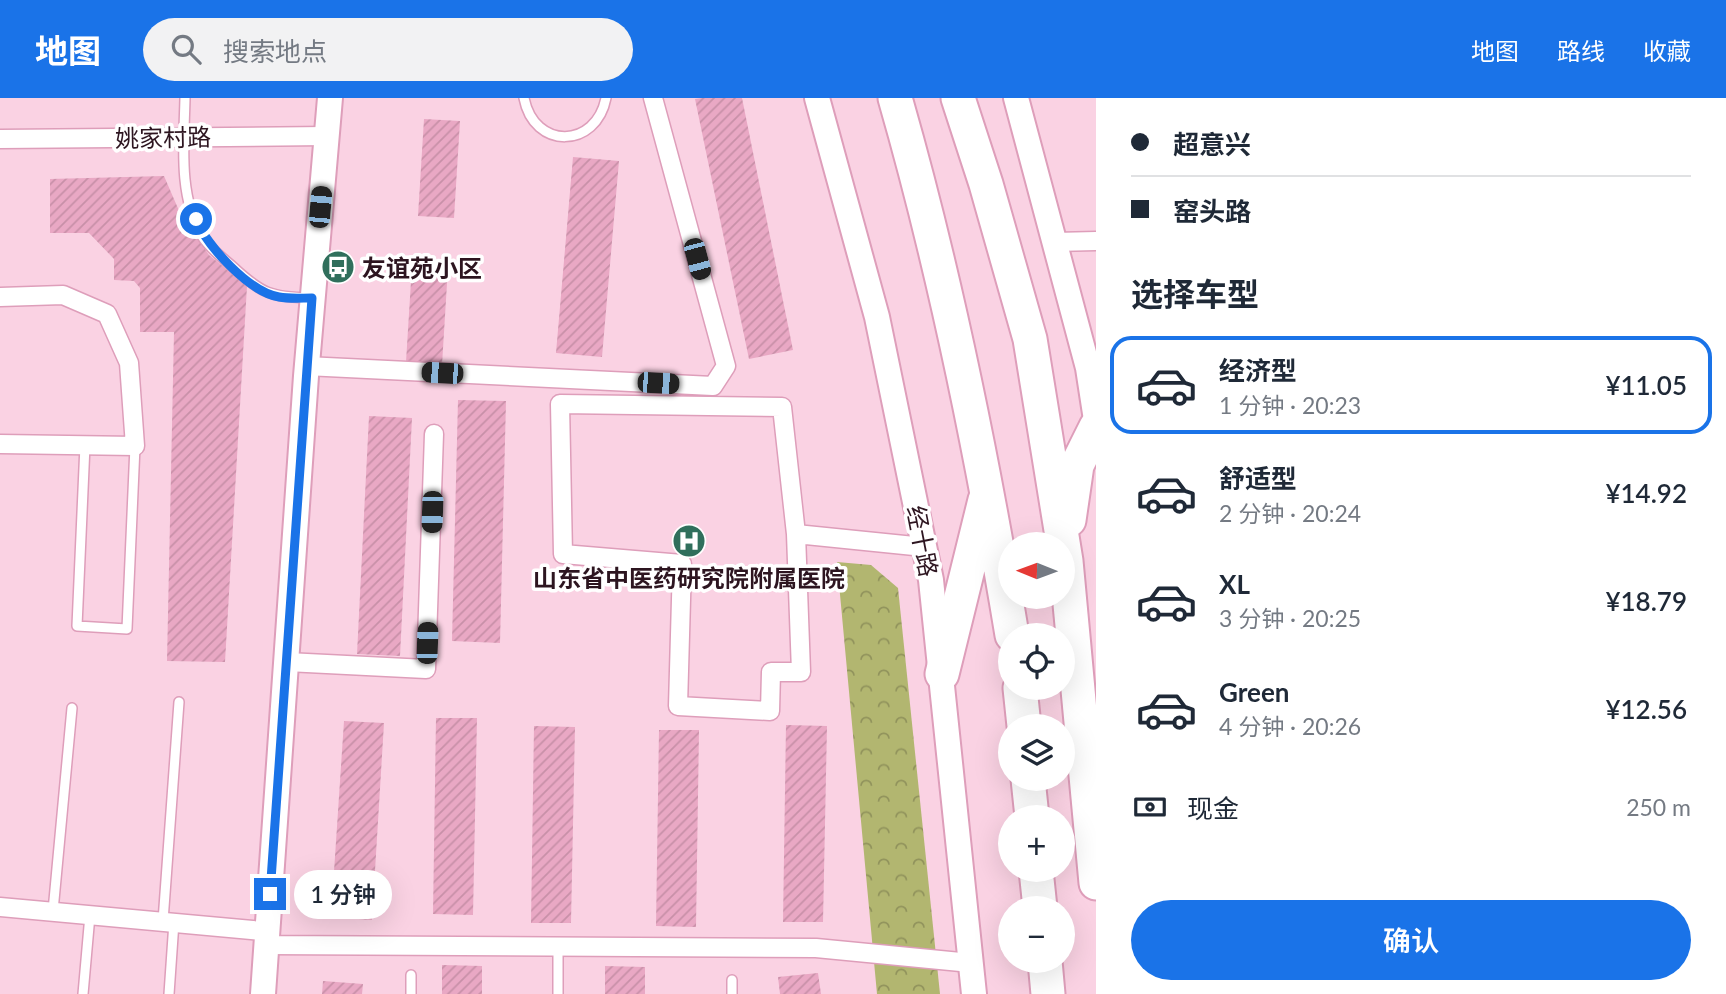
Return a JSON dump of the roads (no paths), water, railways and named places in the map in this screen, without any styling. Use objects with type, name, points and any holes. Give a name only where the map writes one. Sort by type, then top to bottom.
[{"type":"highway","points":[[895,98],[919,183],[964,369],[988,488],[1010,623]]},
{"type":"highway","points":[[958,98],[986,184],[1030,339],[1061,532]]},
{"type":"highway","points":[[1069,532],[1077,465],[1096,428]]},
{"type":"highway","points":[[942,674],[988,488]]},
{"type":"highway","points":[[1075,648],[1096,749]]},
{"type":"highway","points":[[1075,664],[1096,883]]},
{"type":"highway","points":[[1046,973],[1048,994]]},
{"type":"main road","points":[[263,994],[306,366],[330,98]]},
{"type":"main road","name":"经十路","points":[[817,98],[877,317],[932,580],[974,994]]},
{"type":"main road","points":[[1016,98],[1088,368],[1096,420]]},
{"type":"street","points":[[306,366],[713,386],[726,366],[653,98]]},
{"type":"street","name":"姚家村路","points":[[0,139],[327,136]]},
{"type":"street","points":[[1055,242],[1096,241]]},
{"type":"street","points":[[0,297],[63,295],[107,314],[129,363],[135,446],[0,444]]},
{"type":"street","points":[[560,404],[782,407],[796,534],[801,672],[771,672],[770,711],[678,706],[682,564],[563,554],[560,404]]},
{"type":"street","points":[[287,663],[426,669],[434,434]]},
{"type":"street","points":[[796,534],[925,547]]},
{"type":"street","points":[[0,906],[168,922],[265,938],[558,947],[816,948],[971,963]]},
{"type":"lane","points":[[185,98],[184,137],[189,201],[203,237],[251,284],[277,297],[312,298]]},
{"type":"lane","points":[[524,98],[534,122],[544,131],[571,137],[596,124],[606,98]]},
{"type":"lane","points":[[85,445],[77,626],[127,629],[135,446]]},
{"type":"lane","points":[[169,994],[168,922],[179,702]]},
{"type":"lane","points":[[54,911],[72,708]]},
{"type":"lane","points":[[83,994],[90,915]]},
{"type":"lane","points":[[558,947],[558,994]]},
{"type":"lane","points":[[411,975],[411,994]]},
{"type":"lane","points":[[732,980],[732,994]]},
{"type":"place","name":"友谊苑小区","points":[[338,267]]},
{"type":"place","name":"山东省中医药研究院附属医院","points":[[689,541]]}]
